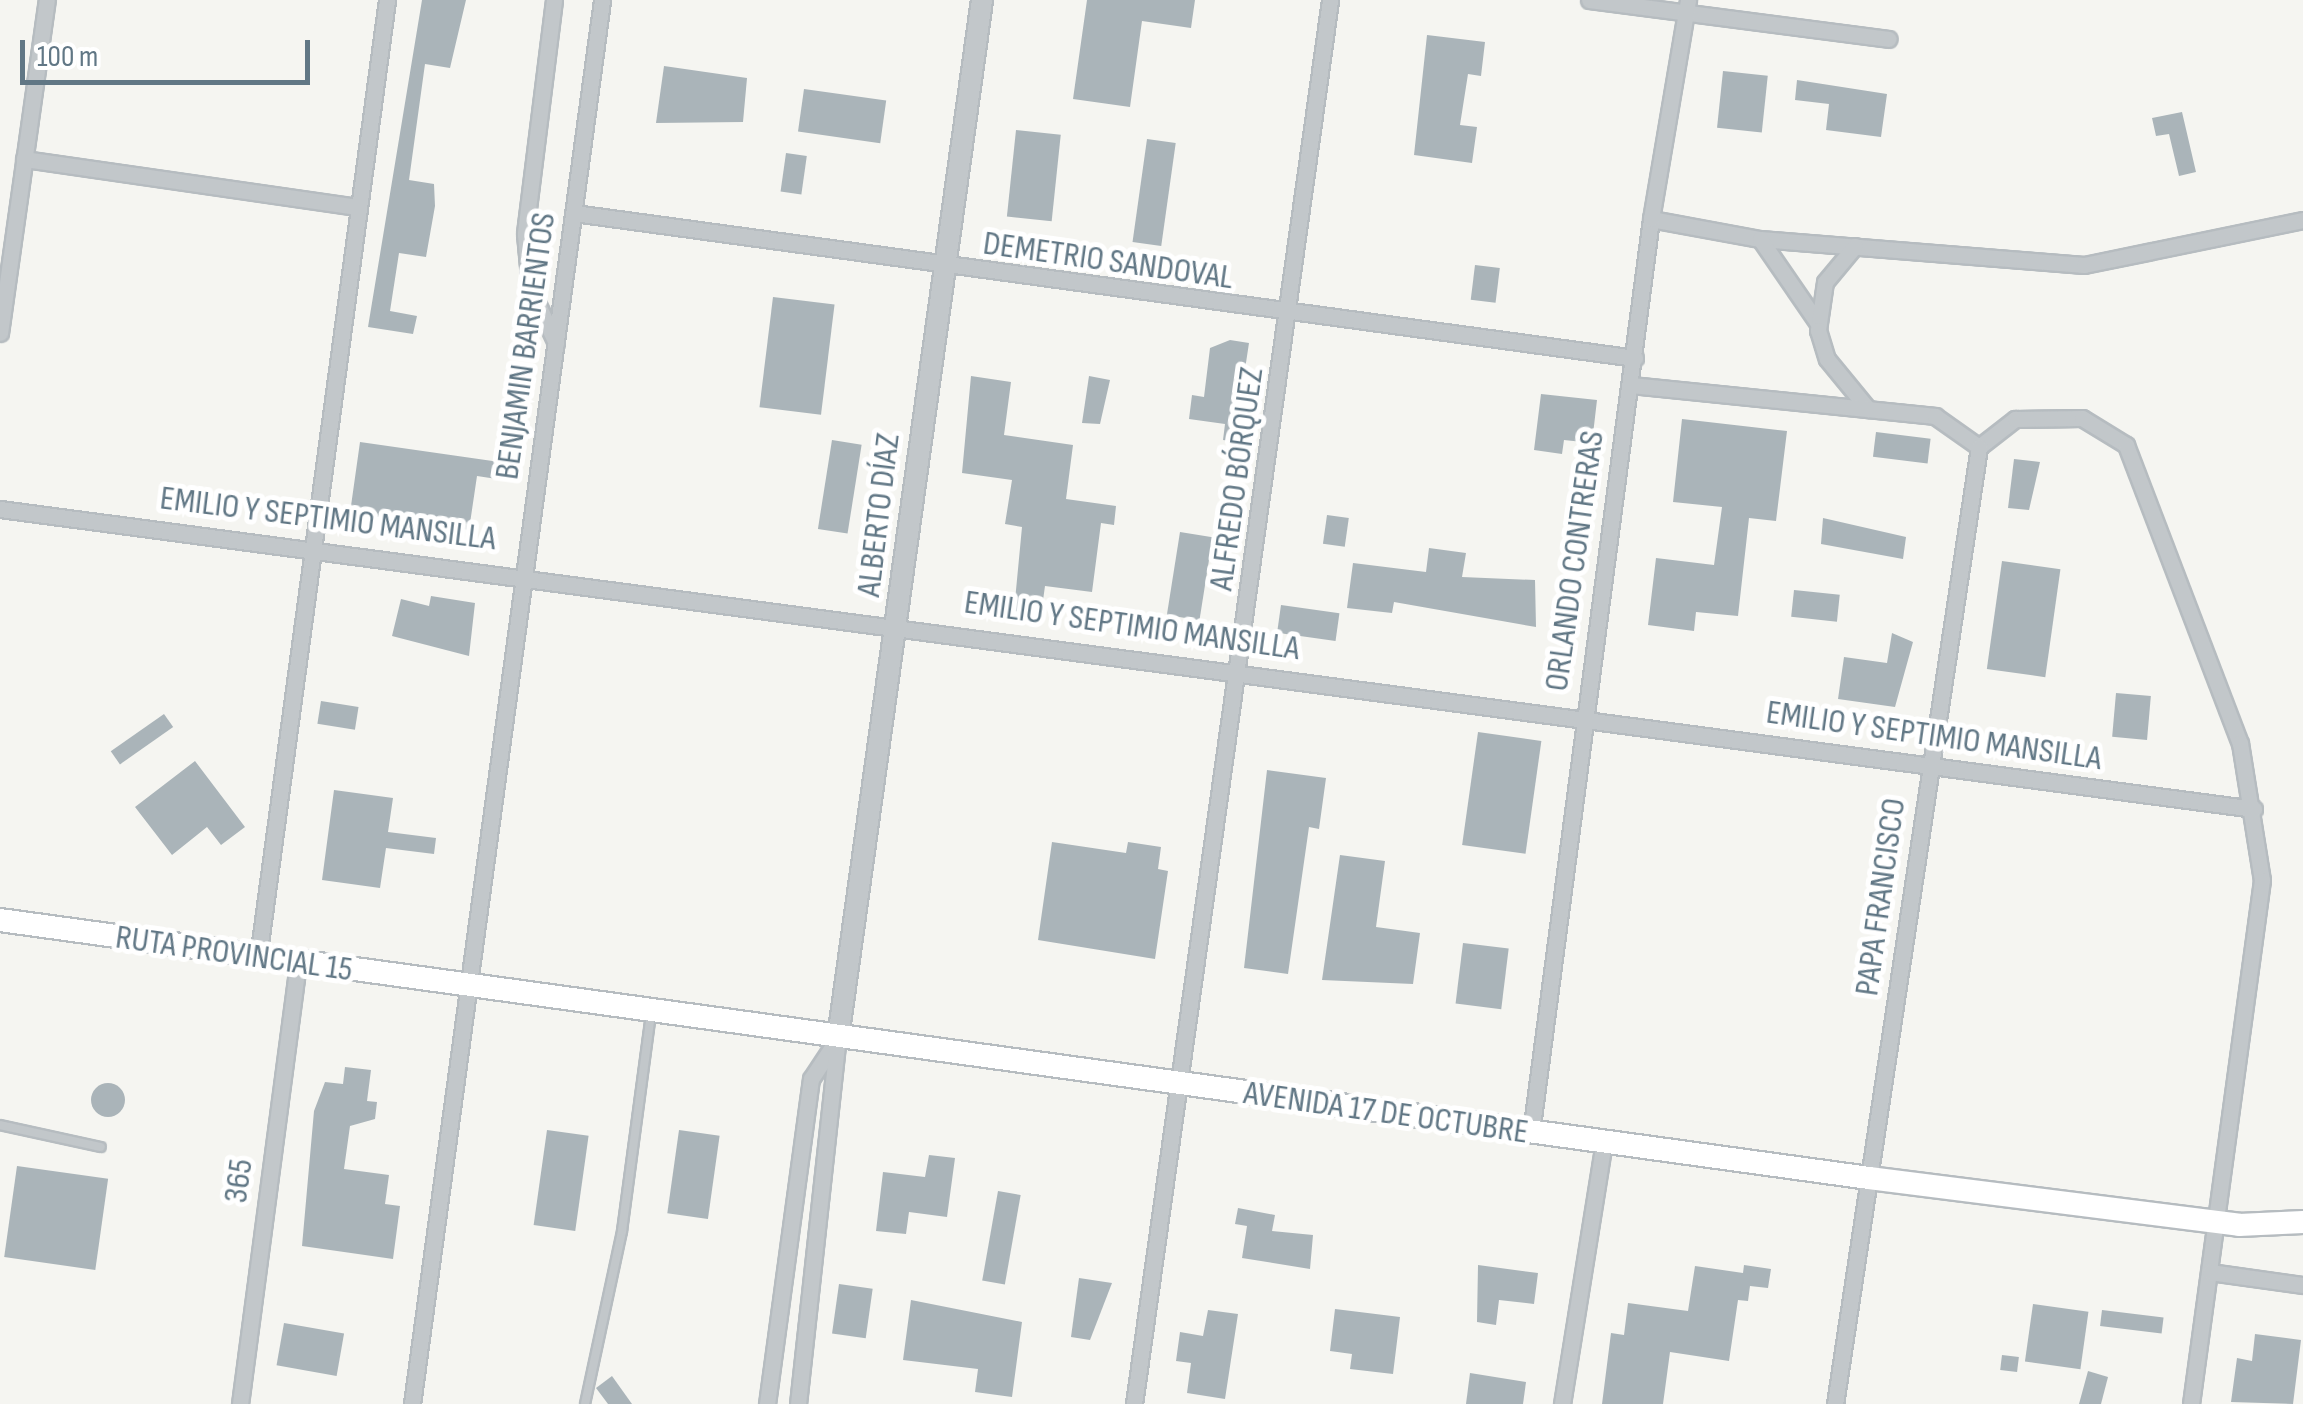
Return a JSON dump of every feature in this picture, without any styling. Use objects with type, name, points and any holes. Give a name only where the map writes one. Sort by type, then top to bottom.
[{"type":"main road","name":"RUTA PROVINCIAL 15","points":[[0,920],[469,987]]},
{"type":"main road","name":"AVENIDA 17 DE OCTUBRE","points":[[469,987],[1604,1144],[2218,1223],[2303,1222]]},
{"type":"street","points":[[0,332],[47,0]]},
{"type":"street","points":[[258,958],[387,0]]},
{"type":"street","points":[[554,0],[526,234],[530,288],[556,344]]},
{"type":"street","name":"BENJAMIN BARRIENTOS","points":[[412,1404],[602,0]]},
{"type":"street","name":"BENJAMIN BARRIENTOS","points":[[593,69],[612,0]]},
{"type":"street","name":"ALBERTO DÍAZ","points":[[838,1038],[982,0]]},
{"type":"street","name":"ALFREDO BÓRQUEZ","points":[[1134,1404],[1242,673],[1330,0]]},
{"type":"street","points":[[1588,0],[1687,6],[1888,39]]},
{"type":"street","name":"ORLANDO CONTRERAS","points":[[1532,1133],[1650,219],[1687,6]]},
{"type":"street","points":[[24,159],[360,207]]},
{"type":"street","name":"DEMETRIO SANDOVAL","points":[[574,213],[1290,317],[1635,358]]},
{"type":"street","points":[[1650,219],[1760,239],[2112,264],[2303,220]]},
{"type":"street","points":[[1760,239],[1818,324],[1828,359],[1868,409]]},
{"type":"street","points":[[1818,324],[1825,282],[1854,246]]},
{"type":"street","points":[[1631,385],[1951,421],[1979,447],[2015,418],[2082,418],[2126,445],[2240,743],[2254,809],[2262,880],[2192,1404]]},
{"type":"street","name":"PAPA FRANCISCO","points":[[1835,1404],[1979,447]]},
{"type":"street","name":"EMILIO Y SEPTIMIO MANSILLA","points":[[0,509],[898,622],[1242,673],[2254,809]]},
{"type":"street","name":"365","points":[[240,1404],[298,965]]},
{"type":"street","points":[[767,1404],[811,1079],[838,1038]]},
{"type":"street","points":[[798,1404],[838,1038]]},
{"type":"street","points":[[1562,1404],[1604,1144]]},
{"type":"street","points":[[2210,1272],[2303,1285]]},
{"type":"lane","points":[[584,1404],[622,1231],[651,1012]]},
{"type":"lane","points":[[0,1125],[101,1148]]},
{"type":"building","points":[[422,0],[466,0],[450,68],[425,64],[409,180],[434,184],[435,206],[426,257],[399,253],[390,311],[417,316],[413,334],[368,327]]},
{"type":"building","points":[[1087,0],[1195,0],[1191,28],[1142,21],[1130,107],[1073,99]]},
{"type":"building","points":[[1427,35],[1485,42],[1481,76],[1468,74],[1460,125],[1477,127],[1472,163],[1414,155]]},
{"type":"building","points":[[664,66],[747,78],[743,122],[656,123]]},
{"type":"building","points":[[1723,71],[1768,76],[1762,132],[1717,128]]},
{"type":"building","points":[[1797,80],[1887,94],[1881,137],[1826,130],[1829,104],[1795,100]]},
{"type":"building","points":[[804,89],[886,101],[880,143],[798,132]]},
{"type":"building","points":[[2182,112],[2196,172],[2179,176],[2169,134],[2156,136],[2152,118]]},
{"type":"building","points":[[1016,130],[1061,135],[1052,221],[1007,217]]},
{"type":"building","points":[[1147,139],[1176,143],[1161,246],[1133,242]]},
{"type":"building","points":[[786,153],[807,156],[801,195],[781,192]]},
{"type":"building","points":[[1475,265],[1500,268],[1496,303],[1471,300]]},
{"type":"building","points":[[773,297],[835,305],[821,415],[759,407]]},
{"type":"building","points":[[1230,340],[1249,343],[1237,422],[1247,423],[1245,443],[1223,440],[1225,424],[1189,419],[1192,395],[1204,397],[1210,348]]},
{"type":"building","points":[[971,376],[1011,382],[1004,435],[1073,445],[1066,499],[1116,506],[1114,525],[1101,523],[1092,592],[1045,586],[1041,615],[1014,611],[1022,527],[1005,524],[1012,480],[962,473]]},
{"type":"building","points":[[1089,376],[1110,380],[1100,424],[1082,423]]},
{"type":"building","points":[[1541,394],[1597,400],[1592,443],[1564,440],[1562,454],[1534,450]]},
{"type":"building","points":[[1682,419],[1787,431],[1776,521],[1749,518],[1738,616],[1696,612],[1694,631],[1648,625],[1656,558],[1714,565],[1722,507],[1673,502]]},
{"type":"building","points":[[1876,432],[1931,439],[1928,464],[1873,457]]},
{"type":"building","points":[[832,440],[862,445],[848,534],[818,529]]},
{"type":"building","points":[[360,442],[513,464],[510,481],[477,476],[469,530],[350,513]]},
{"type":"building","points":[[2014,459],[2040,462],[2029,510],[2008,508]]},
{"type":"building","points":[[1327,515],[1349,518],[1345,547],[1323,544]]},
{"type":"building","points":[[1823,518],[1906,537],[1903,559],[1821,544]]},
{"type":"building","points":[[1180,532],[1213,537],[1199,620],[1167,615]]},
{"type":"building","points":[[1429,548],[1466,553],[1462,577],[1535,580],[1536,627],[1394,602],[1392,613],[1347,608],[1353,563],[1426,572]]},
{"type":"building","points":[[2002,561],[2060,569],[2045,677],[1987,669]]},
{"type":"building","points":[[1794,590],[1840,595],[1837,622],[1791,617]]},
{"type":"building","points":[[431,596],[475,603],[469,656],[392,636],[401,599],[429,606]]},
{"type":"building","points":[[1281,605],[1339,613],[1336,641],[1277,633]]},
{"type":"building","points":[[1892,633],[1913,642],[1895,707],[1838,699],[1844,657],[1887,663]]},
{"type":"building","points":[[2116,693],[2151,696],[2147,740],[2112,737]]},
{"type":"building","points":[[321,701],[359,707],[355,730],[317,724]]},
{"type":"building","points":[[164,714],[173,727],[120,764],[111,751]]},
{"type":"building","points":[[1478,732],[1541,741],[1526,854],[1462,845]]},
{"type":"building","points":[[195,761],[245,827],[221,845],[207,827],[172,855],[135,807]]},
{"type":"building","points":[[1267,770],[1326,778],[1319,829],[1309,827],[1288,974],[1244,968]]},
{"type":"building","points":[[334,790],[393,798],[388,832],[436,838],[434,854],[386,848],[380,888],[322,880]]},
{"type":"building","points":[[1052,842],[1126,853],[1128,842],[1161,847],[1158,869],[1168,871],[1155,959],[1038,940]]},
{"type":"building","points":[[1340,855],[1385,861],[1376,927],[1420,933],[1413,984],[1322,980]]},
{"type":"building","points":[[1463,943],[1509,949],[1501,1009],[1456,1004]]},
{"type":"building","points":[[345,1067],[371,1070],[367,1101],[377,1102],[375,1119],[350,1126],[344,1169],[389,1175],[385,1204],[400,1206],[393,1259],[302,1246],[314,1111],[325,1082],[343,1084]]},
{"type":"building","points":[[108,1083],[120,1088],[125,1100],[120,1112],[108,1117],[96,1112],[91,1100],[96,1088]]},
{"type":"building","points":[[547,1130],[589,1136],[575,1231],[534,1225]]},
{"type":"building","points":[[679,1130],[720,1136],[708,1219],[667,1213]]},
{"type":"building","points":[[929,1155],[955,1158],[947,1217],[909,1212],[906,1234],[876,1231],[883,1172],[925,1177]]},
{"type":"building","points":[[17,1166],[108,1179],[95,1270],[4,1257]]},
{"type":"building","points":[[998,1191],[1021,1195],[1005,1285],[982,1281]]},
{"type":"building","points":[[1238,1208],[1275,1215],[1272,1231],[1313,1235],[1310,1269],[1242,1258],[1247,1226],[1235,1224]]},
{"type":"building","points":[[1478,1265],[1538,1273],[1534,1304],[1499,1300],[1496,1325],[1477,1322]]},
{"type":"building","points":[[1744,1265],[1771,1269],[1768,1288],[1750,1286],[1748,1301],[1738,1300],[1729,1361],[1670,1352],[1663,1404],[1602,1404],[1611,1333],[1624,1335],[1628,1303],[1688,1311],[1695,1266],[1743,1273]]},
{"type":"building","points":[[1079,1278],[1112,1283],[1090,1340],[1071,1337]]},
{"type":"building","points":[[839,1284],[873,1289],[866,1338],[832,1334]]},
{"type":"building","points":[[911,1300],[1022,1322],[1012,1397],[975,1392],[978,1369],[903,1360]]},
{"type":"building","points":[[2033,1304],[2088,1312],[2080,1369],[2025,1361]]},
{"type":"building","points":[[1335,1309],[1400,1317],[1393,1374],[1350,1369],[1352,1354],[1330,1351]]},
{"type":"building","points":[[1208,1310],[1238,1314],[1225,1399],[1187,1393],[1191,1363],[1176,1361],[1180,1332],[1203,1336]]},
{"type":"building","points":[[2102,1310],[2164,1318],[2162,1333],[2100,1326]]},
{"type":"building","points":[[284,1323],[344,1334],[337,1376],[277,1365]]},
{"type":"building","points":[[2255,1334],[2301,1340],[2293,1404],[2231,1402],[2237,1358],[2252,1361]]},
{"type":"building","points":[[2002,1355],[2019,1357],[2017,1372],[2000,1370]]},
{"type":"building","points":[[2088,1371],[2108,1377],[2101,1404],[2079,1404]]},
{"type":"building","points":[[1470,1373],[1526,1382],[1523,1404],[1466,1404]]},
{"type":"building","points":[[612,1376],[632,1404],[608,1404],[596,1388]]}]
